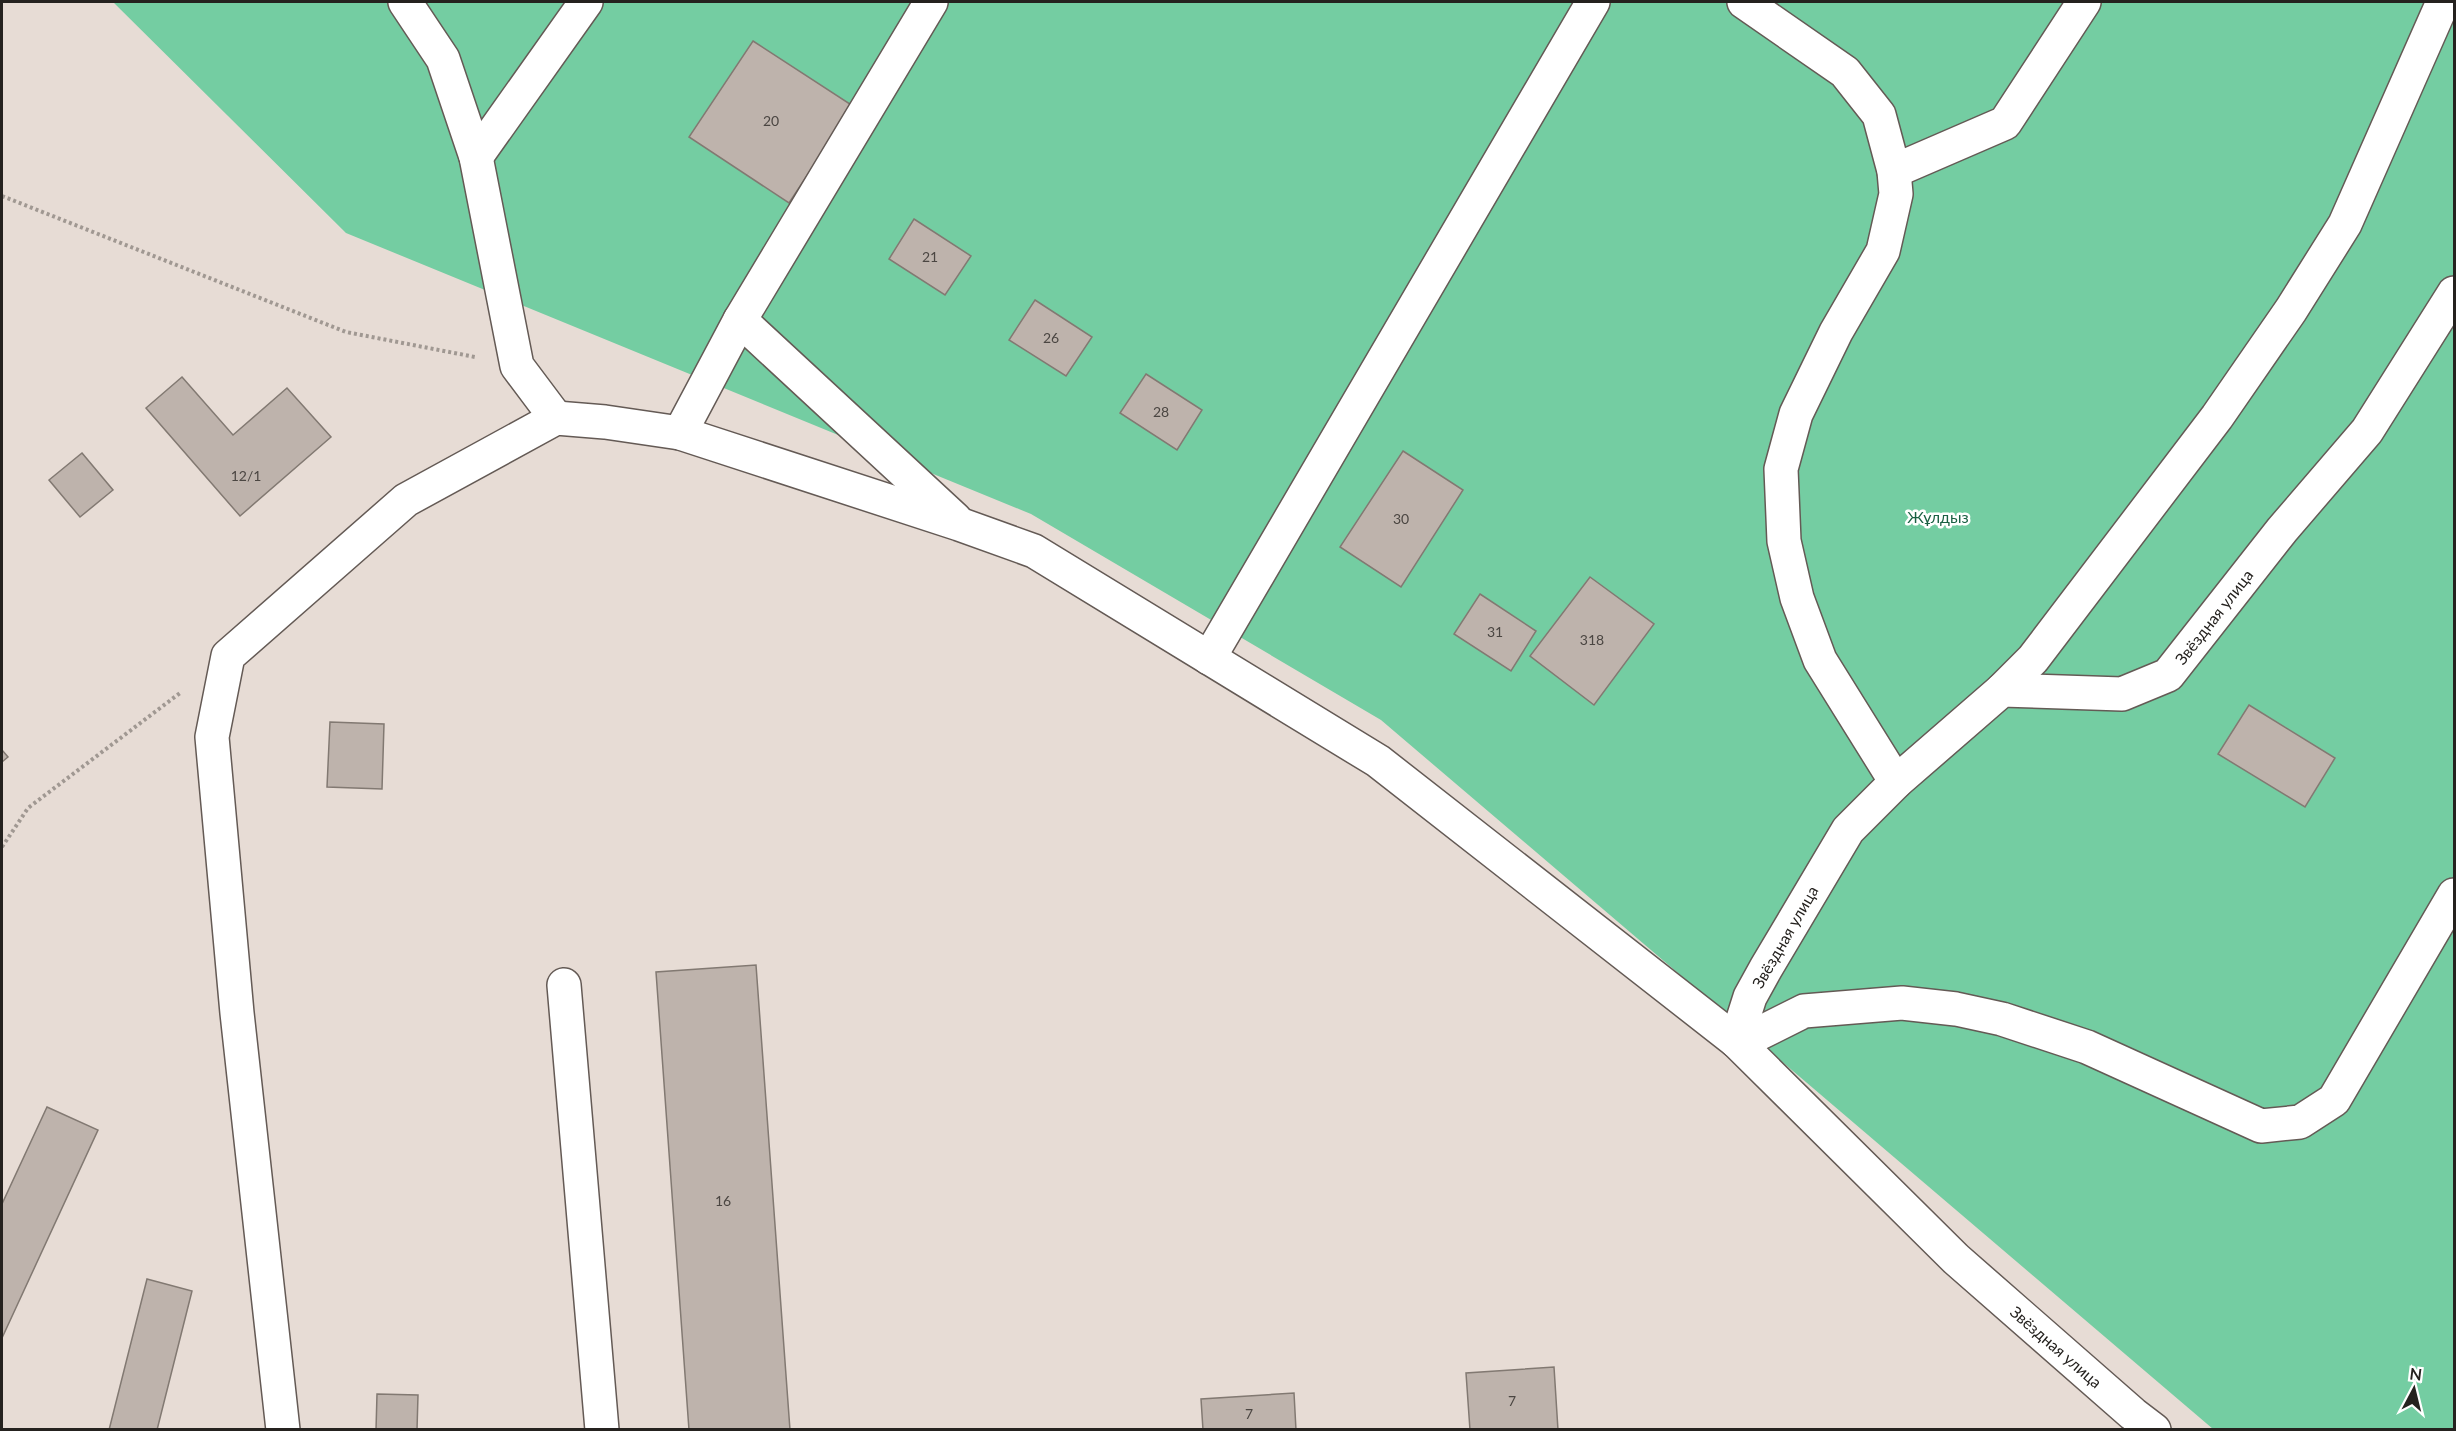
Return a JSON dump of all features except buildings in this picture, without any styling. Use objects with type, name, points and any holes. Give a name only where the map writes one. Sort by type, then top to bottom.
[{"type":"street","points":[[405,2],[443,58],[476,157],[517,366],[556,418]]},
{"type":"street","points":[[476,157],[586,2]]},
{"type":"street","points":[[680,433],[740,320],[931,2]]},
{"type":"street","points":[[1209,658],[1593,2]]},
{"type":"street","points":[[1894,171],[2005,123],[2084,2]]},
{"type":"street","points":[[2002,690],[2033,659],[2217,417],[2291,310],[2345,224],[2443,2]]},
{"type":"street","points":[[1763,7],[1845,72],[1879,115],[1894,171],[1896,194],[1883,251],[1836,332],[1796,414],[1781,468],[1784,542],[1804,618],[1820,660],[1896,782]]},
{"type":"street","name":"Звёздная улица","points":[[2154,1430],[1956,1259],[1736,1041],[1750,997],[1848,830],[1896,782],[2002,690],[2122,694],[2168,675],[2282,530],[2367,431],[2454,293]]},
{"type":"street","points":[[740,320],[959,524]]},
{"type":"street","points":[[283,1430],[237,1013],[212,737],[228,656],[406,500],[556,418],[605,422],[680,433],[959,524],[1034,551],[1378,761],[1736,1041],[1758,1034],[1804,1011],[1902,1003],[1956,1009],[2002,1019],[2087,1047],[2261,1126],[2300,1122],[2334,1100],[2454,895]]},
{"type":"street","points":[[564,985],[602,1430]]},
{"type":"path","points":[[2,196],[346,332],[517,366]]},
{"type":"path","points":[[2,847],[28,808],[181,693]]},
{"type":"green space","name":"Жұлдыз","points":[[113,2],[2454,2],[2454,1429],[2213,1429],[1381,720],[1031,514],[346,233]]}]
